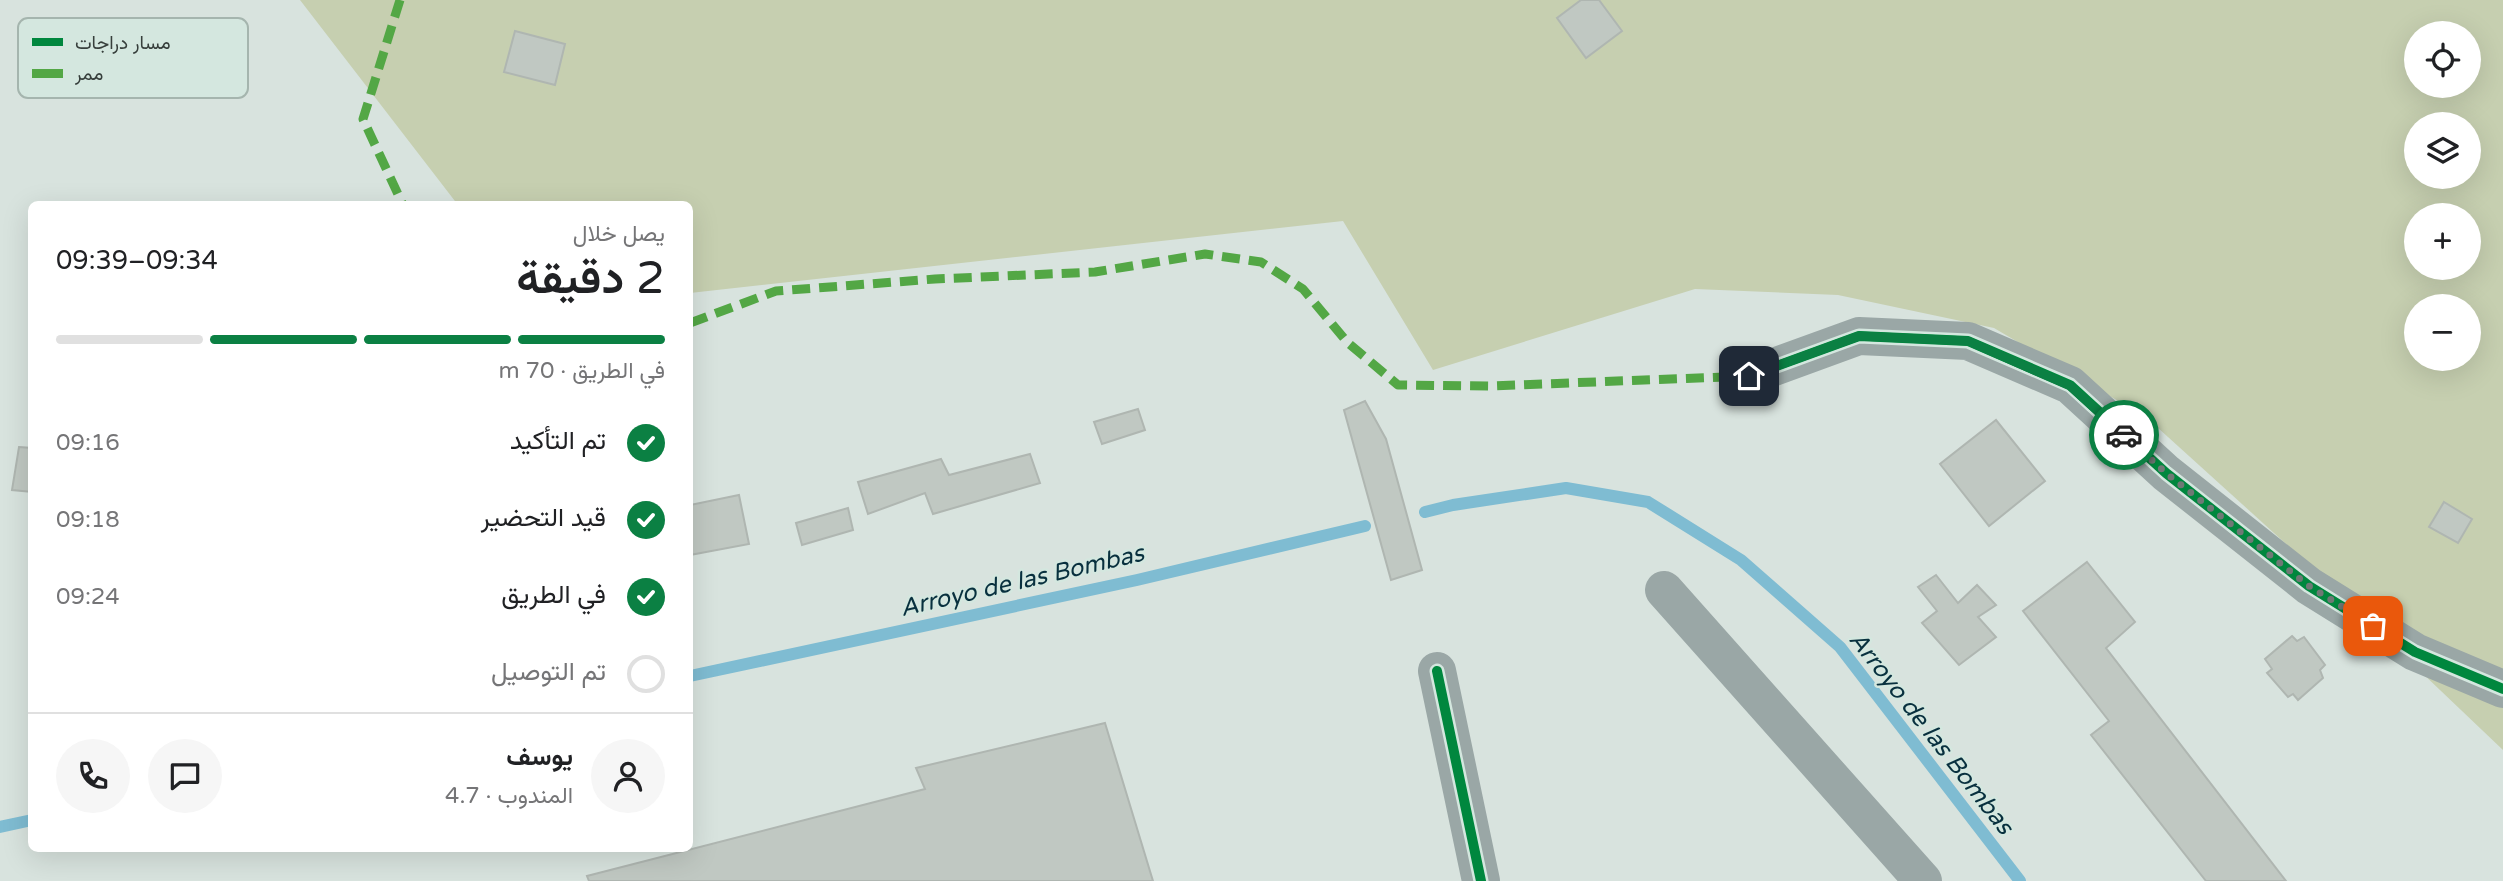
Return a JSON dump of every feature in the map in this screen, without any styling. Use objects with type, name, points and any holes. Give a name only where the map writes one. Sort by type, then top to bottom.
[{"type":"street","points":[[1749,376],[1859,336],[1968,341],[2070,386],[2166,473],[2309,586],[2415,652],[2503,689]]},
{"type":"street","points":[[1664,590],[1923,881]]},
{"type":"street","points":[[1437,671],[1481,881]]},
{"type":"green space","points":[[300,0],[2503,0],[2503,750],[2295,552],[2147,418],[1994,328],[1838,295],[1695,289],[1433,370],[1343,221],[693,293],[693,201],[455,201]]},
{"type":"building","points":[[1581,0],[1599,0],[1622,31],[1586,58],[1557,18]]},
{"type":"building","points":[[515,31],[565,44],[555,85],[504,72]]},
{"type":"building","points":[[1365,401],[1386,439],[1422,570],[1391,580],[1344,410]]},
{"type":"building","points":[[1138,409],[1145,430],[1102,444],[1094,422]]},
{"type":"building","points":[[1996,420],[2045,481],[1989,526],[1940,464]]},
{"type":"building","points":[[19,447],[28,448],[28,492],[12,490]]},
{"type":"building","points":[[1030,454],[1040,483],[933,514],[925,493],[868,514],[858,482],[941,459],[949,475]]},
{"type":"building","points":[[739,495],[749,544],[693,554],[693,504]]},
{"type":"building","points":[[2444,502],[2472,519],[2458,543],[2429,527]]},
{"type":"building","points":[[848,508],[853,530],[802,545],[796,523]]},
{"type":"building","points":[[2087,562],[2135,622],[2106,648],[2286,881],[2206,881],[2091,735],[2109,721],[2023,611]]},
{"type":"building","points":[[1936,575],[1958,603],[1977,585],[1996,605],[1978,617],[1996,637],[1959,665],[1922,623],[1937,611],[1918,587]]},
{"type":"building","points":[[2292,636],[2297,641],[2304,637],[2325,665],[2320,670],[2323,678],[2298,700],[2293,694],[2288,697],[2267,673],[2272,669],[2265,659]]},
{"type":"building","points":[[1105,723],[1153,881],[589,881],[587,876],[680,852],[693,852],[693,849],[925,789],[916,768]]},
{"type":"waterway","name":"Arroyo de las Bombas","points":[[1425,512],[1453,505],[1566,488],[1648,502],[1741,560],[1840,647],[2020,881]]},
{"type":"waterway","name":"Arroyo de las Bombas","points":[[693,675],[1137,580],[1365,526]]},
{"type":"waterway","name":"Arroyo de las Bombas","points":[[0,827],[28,821]]},
{"type":"marked path","points":[[400,0],[363,119],[401,201]]},
{"type":"marked path","points":[[693,322],[776,291],[935,279],[1095,272],[1205,254],[1261,262],[1303,289],[1347,342],[1398,385],[1490,386],[1749,376]]},
{"type":"cycle path","points":[[1749,376],[1859,336],[1968,341],[2070,385],[2166,473],[2309,586],[2415,652],[2503,689]]},
{"type":"cycle path","points":[[1437,671],[1481,881]]},
{"type":"way so far","points":[[2124,435],[2166,473],[2309,586],[2373,626]]},
{"type":"route","points":[[1749,376],[1859,336],[1968,341],[2070,386],[2124,435]]}]
